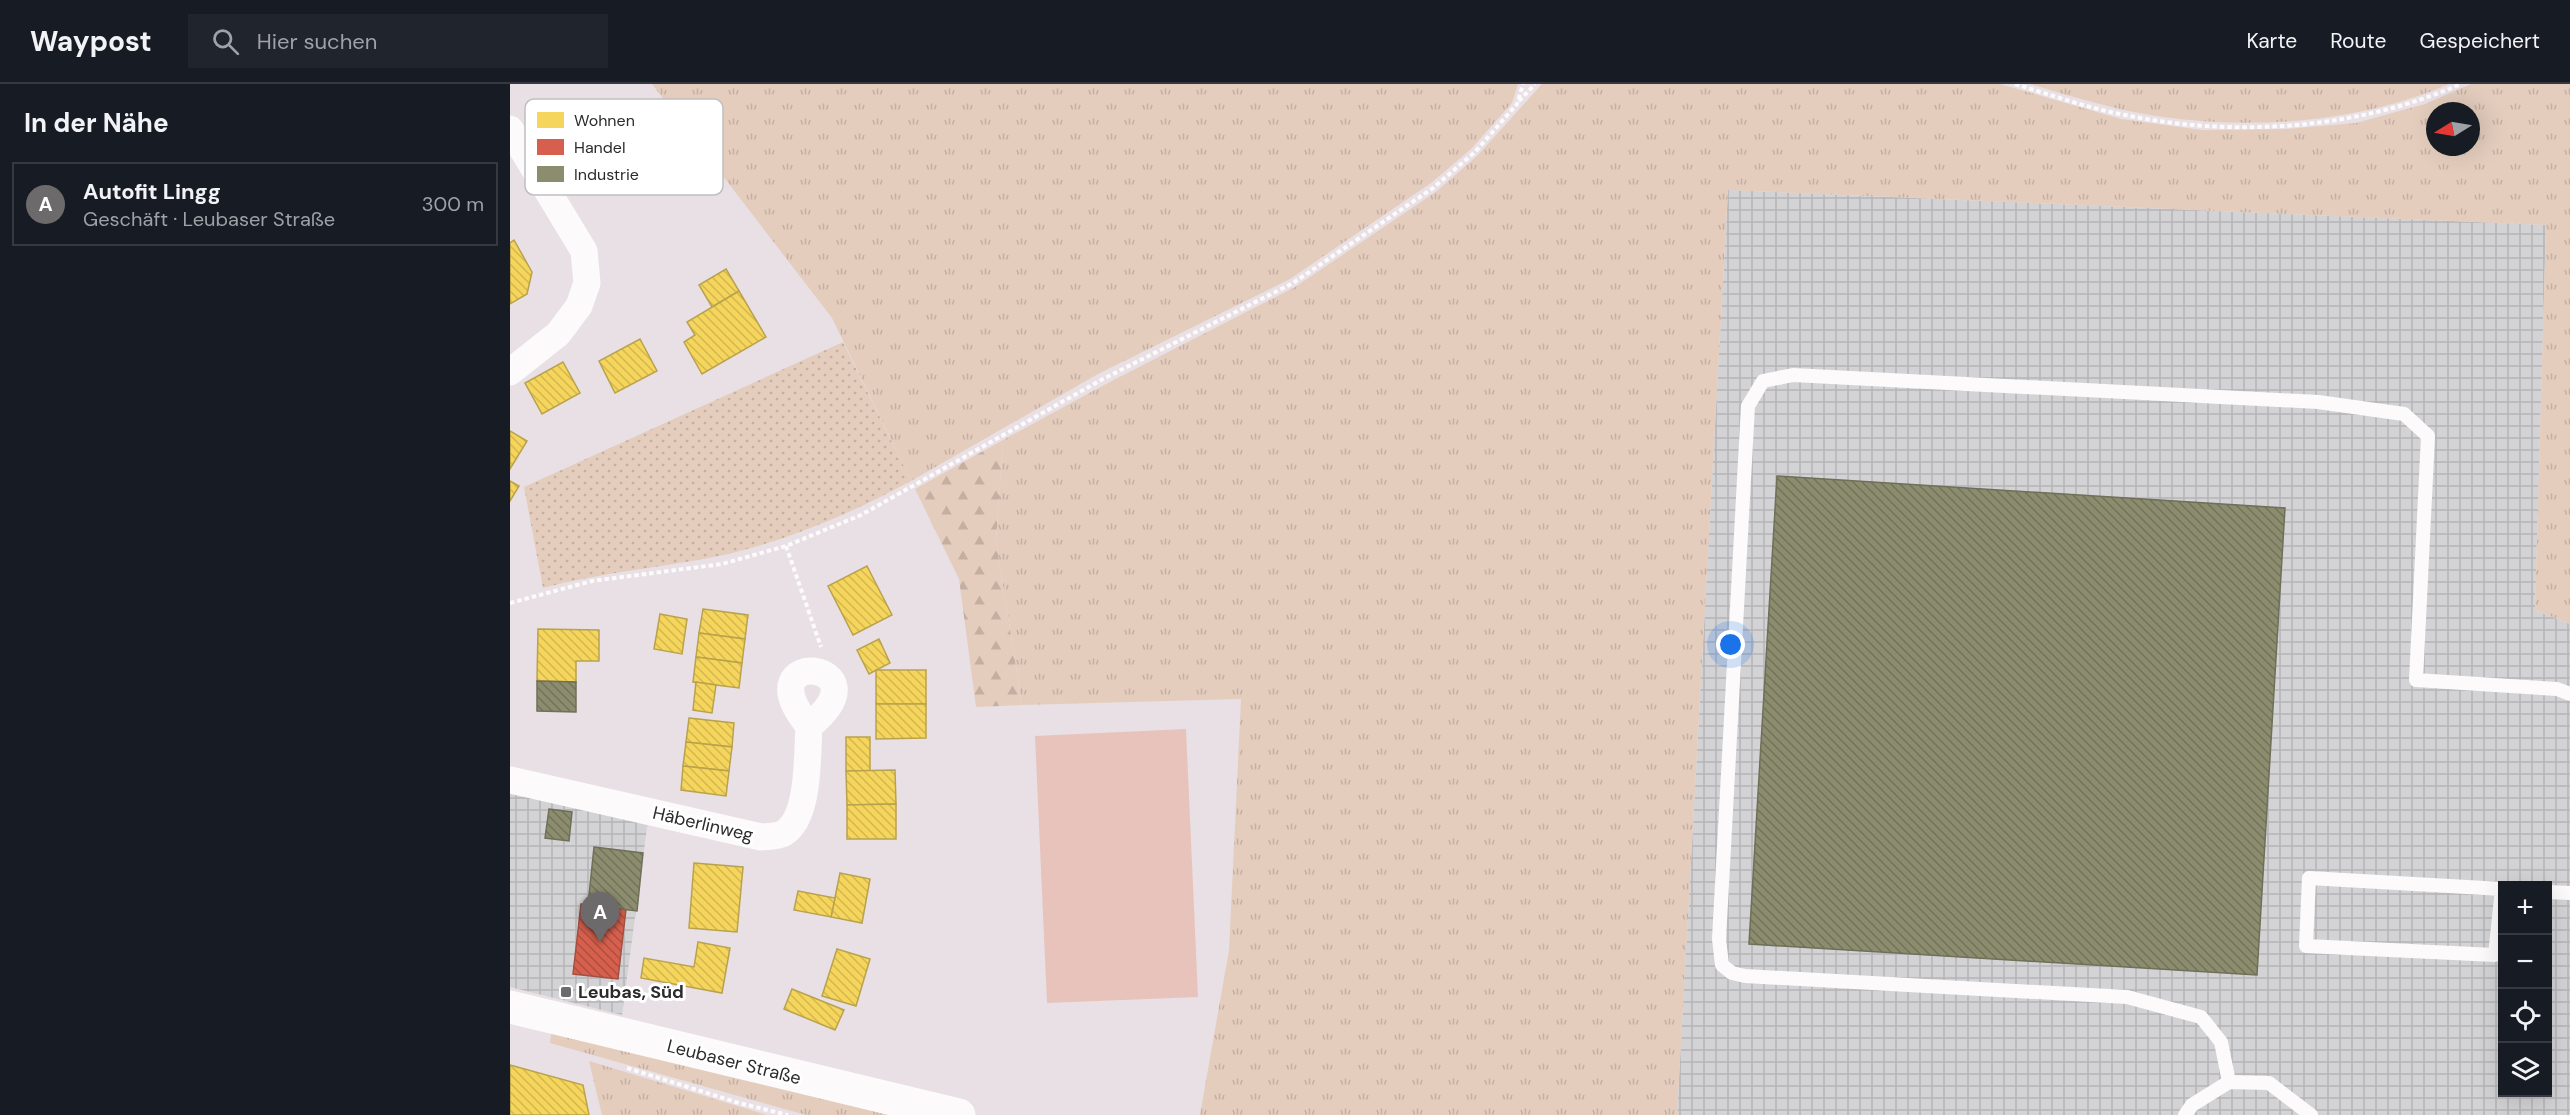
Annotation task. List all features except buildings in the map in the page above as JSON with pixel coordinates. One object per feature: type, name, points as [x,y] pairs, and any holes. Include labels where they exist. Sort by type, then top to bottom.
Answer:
[{"type":"main road","name":"Leubaser Straße","points":[[510,1007],[959,1115]]},
{"type":"street","points":[[510,129],[525,154]]},
{"type":"street","points":[[510,372],[558,334],[579,306],[587,283],[584,251],[550,195]]},
{"type":"street","points":[[814,670],[825,674],[833,682],[834,694],[831,705],[809,726],[792,702],[790,690],[794,679],[802,672],[814,670]]},
{"type":"street","name":"Häberlinweg","points":[[510,780],[761,837],[782,835],[797,822],[803,800],[809,726]]},
{"type":"lane","points":[[2229,1082],[2221,1042],[2201,1017],[2127,997],[1745,976],[1732,973],[1722,965],[1719,939],[1748,406],[1763,381],[1793,375],[2318,402],[2404,414],[2428,436],[2416,680],[2557,689],[2570,694]]},
{"type":"lane","points":[[2309,878],[2502,889],[2495,955],[2307,946],[2309,878]]},
{"type":"lane","points":[[2552,892],[2570,893]]},
{"type":"lane","points":[[2185,1115],[2192,1105],[2229,1082],[2269,1083],[2311,1115]]},
{"type":"path","points":[[1517,104],[1523,84]]},
{"type":"path","points":[[510,603],[592,581],[722,564],[786,546],[861,515],[1101,380],[1293,283],[1433,188],[1475,152],[1535,84]]},
{"type":"path","points":[[2015,84],[2123,115],[2201,126],[2286,126],[2355,119],[2423,101],[2461,84]]},
{"type":"path","points":[[786,546],[826,659],[825,674]]},
{"type":"path","points":[[625,1067],[739,1103],[788,1115]]},
{"type":"shaded area","points":[[1728,190],[2546,225],[2535,610],[2570,624],[2570,1115],[1677,1115]]},
{"type":"shaded area","points":[[1186,729],[1198,997],[1047,1003],[1035,736]]},
{"type":"shaded area","points":[[510,791],[648,820],[622,1015],[510,987]]},
{"type":"green space","points":[[652,84],[1518,84],[1512,103],[1471,149],[1431,183],[1290,279],[1098,374],[911,481],[832,318],[723,176],[723,99],[664,99]]},
{"type":"green space","points":[[1542,84],[2000,84],[2121,119],[2202,130],[2286,129],[2356,123],[2426,104],[2426,156],[2480,156],[2480,102],[2430,102],[2471,84],[2570,84],[2570,624],[2535,610],[2546,225],[1728,190],[1677,1115],[1200,1115],[1229,950],[1241,699],[1022,705],[996,541],[1003,440],[1102,386],[1295,287],[1437,191],[1478,155]]},
{"type":"green space","points":[[2030,84],[2449,84],[2416,97],[2345,115],[2308,120],[2235,123],[2198,121],[2129,111]]},
{"type":"green space","points":[[843,342],[911,481],[865,505],[769,543],[719,556],[587,578],[543,588],[524,487]]},
{"type":"green space","points":[[1003,440],[996,541],[1022,705],[976,707],[959,579],[915,489]]},
{"type":"green space","points":[[552,1027],[894,1115],[806,1115],[550,1043]]},
{"type":"green space","points":[[589,1061],[767,1115],[602,1115]]},
{"type":"place","name":"Autofit Lingg","points":[[600,942]]},
{"type":"place","name":"Leubas, Süd","points":[[566,992]]}]
